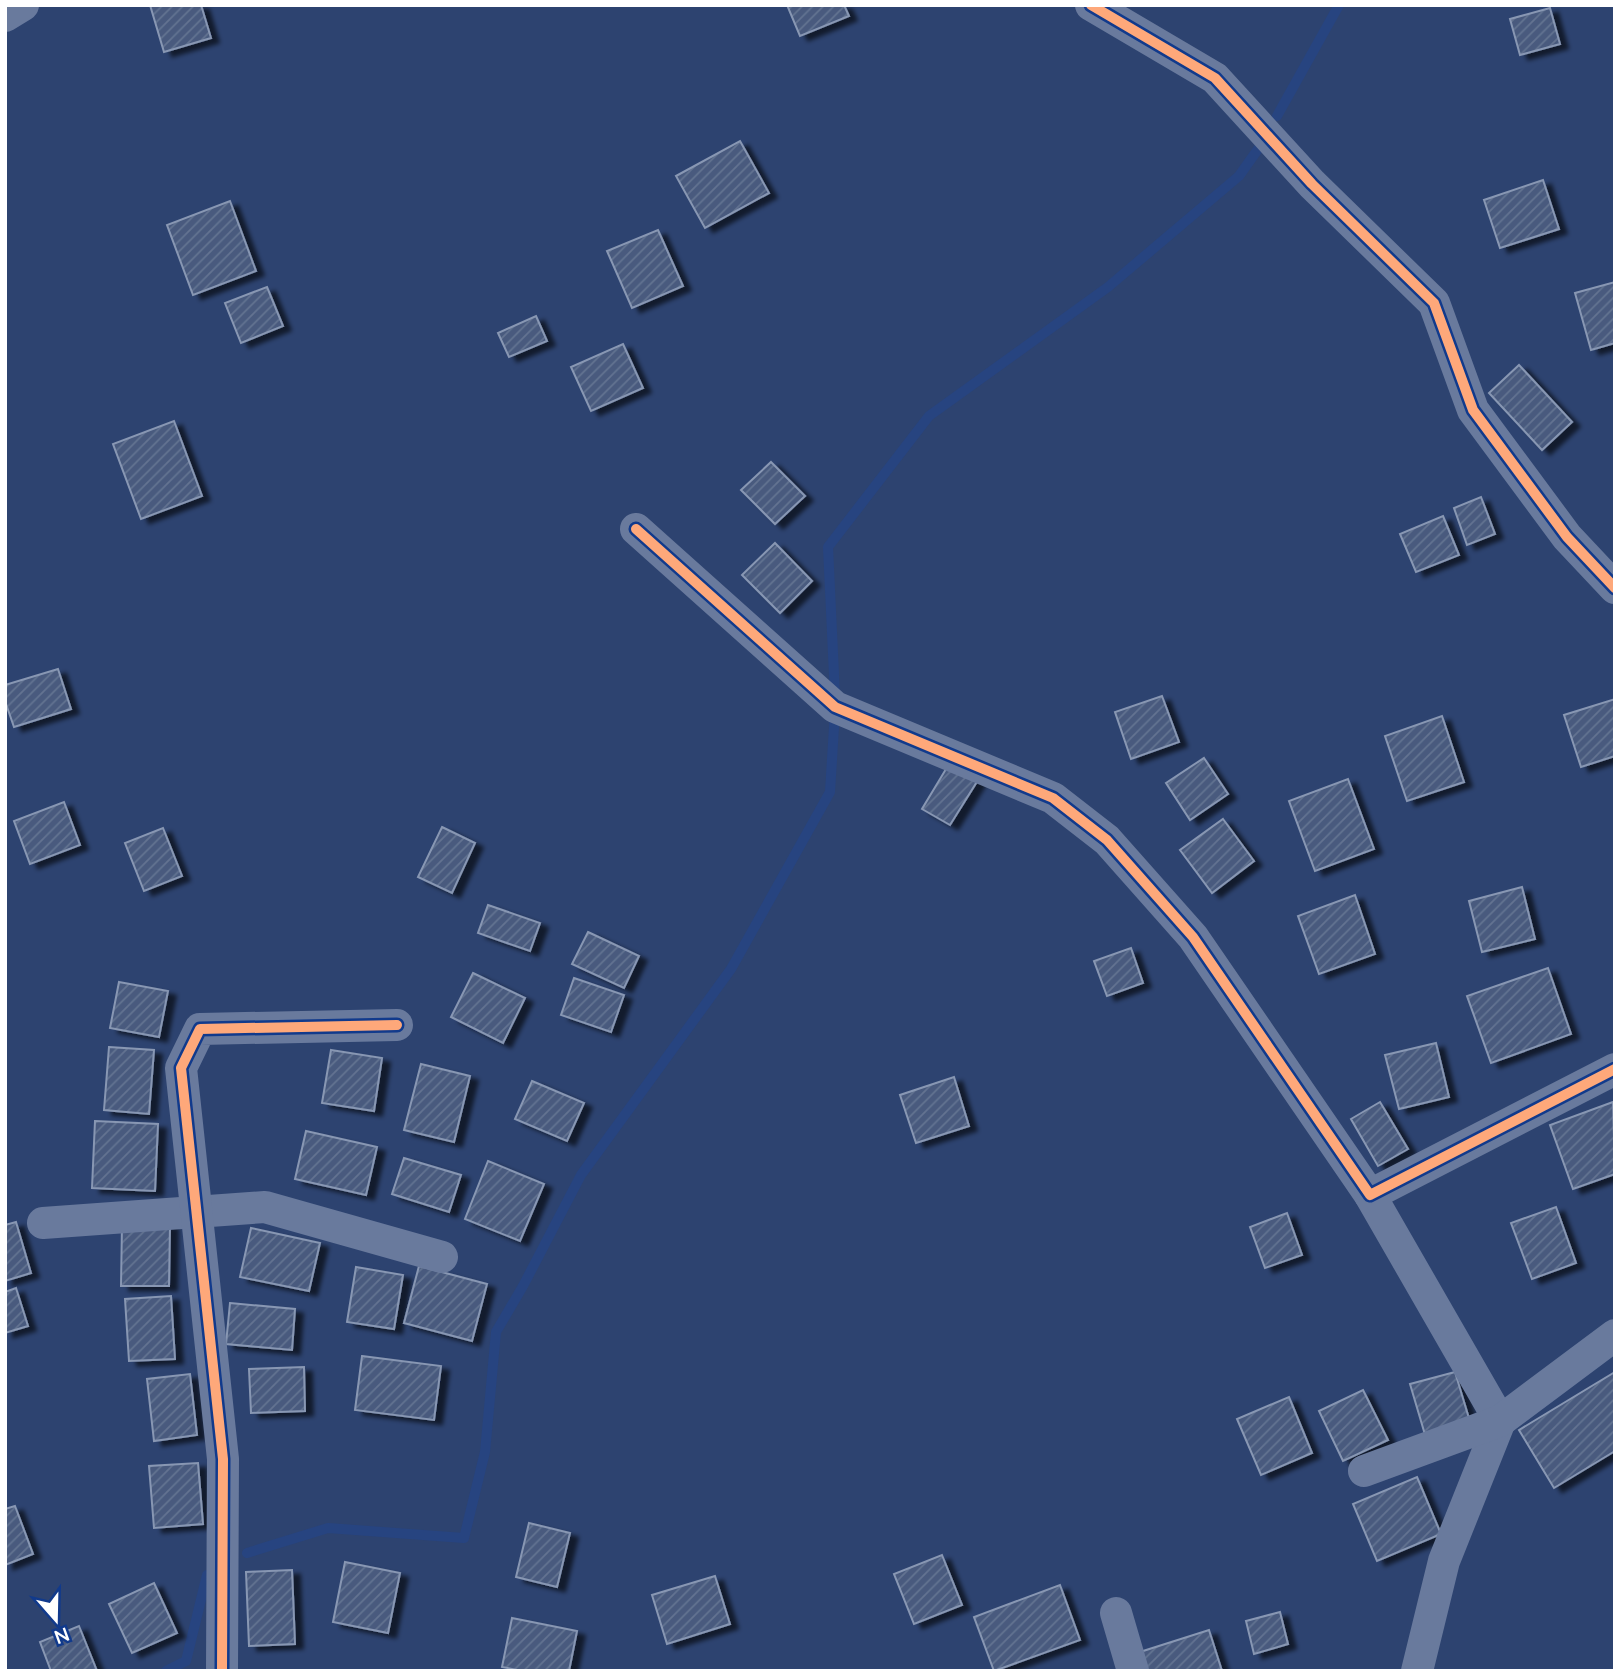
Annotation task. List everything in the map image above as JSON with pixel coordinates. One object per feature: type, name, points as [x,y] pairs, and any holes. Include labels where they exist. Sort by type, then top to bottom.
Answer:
[{"type":"street","points":[[5,16],[23,5]]},
{"type":"street","points":[[1091,5],[1215,78],[1312,184],[1434,303],[1473,410],[1567,537],[1615,588]]},
{"type":"street","points":[[636,529],[835,706],[1053,797],[1107,840],[1193,937],[1370,1195],[1500,1421]]},
{"type":"street","points":[[222,1671],[223,1459],[181,1068],[200,1029],[397,1025]]},
{"type":"street","points":[[1370,1195],[1615,1069]]},
{"type":"street","points":[[43,1223],[264,1207],[442,1257]]},
{"type":"street","points":[[1364,1471],[1500,1421],[1615,1335]]},
{"type":"street","points":[[1417,1671],[1444,1561],[1500,1421]]},
{"type":"street","points":[[1116,1613],[1133,1671]]},
{"type":"building","points":[[150,5],[201,5],[211,38],[164,52]]},
{"type":"building","points":[[787,5],[844,5],[849,16],[800,36]]},
{"type":"building","points":[[1550,8],[1560,44],[1520,55],[1510,19]]},
{"type":"building","points":[[740,141],[769,193],[705,228],[676,176]]},
{"type":"building","points":[[1543,180],[1559,229],[1500,248],[1484,200]]},
{"type":"building","points":[[230,201],[256,271],[193,295],[167,225]]},
{"type":"building","points":[[658,230],[683,286],[632,308],[607,251]]},
{"type":"building","points":[[1615,282],[1615,343],[1591,350],[1575,293]]},
{"type":"building","points":[[267,287],[283,326],[241,343],[225,303]]},
{"type":"building","points":[[536,316],[547,341],[509,357],[498,333]]},
{"type":"building","points":[[623,344],[643,388],[591,411],[571,367]]},
{"type":"building","points":[[1519,365],[1572,422],[1542,450],[1489,393]]},
{"type":"building","points":[[174,421],[202,496],[141,519],[113,444]]},
{"type":"building","points":[[771,462],[805,496],[775,524],[741,490]]},
{"type":"building","points":[[1481,497],[1495,534],[1467,545],[1454,508]]},
{"type":"building","points":[[1443,516],[1459,555],[1416,572],[1400,534]]},
{"type":"building","points":[[775,543],[812,581],[780,613],[742,575]]},
{"type":"building","points":[[58,669],[71,709],[14,727],[5,701],[5,685]]},
{"type":"building","points":[[1162,696],[1179,742],[1131,759],[1115,712]]},
{"type":"building","points":[[1615,699],[1615,756],[1581,767],[1564,715]]},
{"type":"building","points":[[1442,716],[1464,782],[1407,801],[1385,736]]},
{"type":"building","points":[[1204,758],[1228,794],[1190,820],[1166,783]]},
{"type":"building","points":[[949,764],[978,780],[950,825],[922,809]]},
{"type":"building","points":[[1348,779],[1374,849],[1315,871],[1289,801]]},
{"type":"building","points":[[64,802],[80,845],[30,864],[14,821]]},
{"type":"building","points":[[1223,819],[1254,861],[1212,893],[1180,850]]},
{"type":"building","points":[[442,827],[475,843],[452,893],[418,877]]},
{"type":"building","points":[[163,828],[182,876],[144,891],[125,843]]},
{"type":"building","points":[[1522,887],[1535,939],[1482,952],[1469,901]]},
{"type":"building","points":[[1355,895],[1375,954],[1319,974],[1298,916]]},
{"type":"building","points":[[488,905],[540,923],[530,951],[478,933]]},
{"type":"building","points":[[588,932],[639,956],[624,988],[572,964]]},
{"type":"building","points":[[1131,948],[1143,983],[1107,996],[1094,961]]},
{"type":"building","points":[[1548,968],[1571,1034],[1491,1063],[1467,996]]},
{"type":"building","points":[[473,973],[525,998],[503,1043],[451,1017]]},
{"type":"building","points":[[574,978],[624,995],[611,1032],[561,1015]]},
{"type":"building","points":[[119,982],[168,991],[159,1037],[110,1028]]},
{"type":"building","points":[[1436,1043],[1449,1097],[1399,1109],[1385,1055]]},
{"type":"building","points":[[109,1047],[154,1050],[149,1114],[104,1110]]},
{"type":"building","points":[[331,1050],[382,1058],[374,1111],[322,1103]]},
{"type":"building","points":[[421,1064],[470,1076],[454,1142],[404,1130]]},
{"type":"building","points":[[954,1077],[969,1126],[916,1143],[900,1095]]},
{"type":"building","points":[[532,1081],[584,1103],[567,1141],[515,1119]]},
{"type":"building","points":[[1380,1102],[1408,1149],[1378,1166],[1351,1119]]},
{"type":"building","points":[[1613,1102],[1615,1174],[1573,1189],[1550,1125]]},
{"type":"building","points":[[95,1121],[158,1124],[155,1191],[92,1188]]},
{"type":"building","points":[[306,1131],[377,1147],[366,1195],[295,1179]]},
{"type":"building","points":[[404,1158],[461,1175],[449,1212],[392,1194]]},
{"type":"building","points":[[488,1161],[544,1184],[520,1241],[465,1219]]},
{"type":"building","points":[[1556,1207],[1576,1263],[1532,1279],[1511,1223]]},
{"type":"building","points":[[1287,1213],[1302,1255],[1265,1268],[1250,1227]]},
{"type":"building","points":[[16,1222],[31,1273],[5,1281],[5,1225]]},
{"type":"building","points":[[122,1224],[170,1224],[169,1286],[121,1286]]},
{"type":"building","points":[[251,1228],[320,1243],[309,1291],[240,1277]]},
{"type":"building","points":[[419,1266],[487,1284],[472,1341],[404,1323]]},
{"type":"building","points":[[356,1267],[403,1275],[394,1329],[347,1322]]},
{"type":"building","points":[[16,1288],[28,1326],[5,1333],[5,1292]]},
{"type":"building","points":[[171,1296],[175,1359],[129,1361],[125,1299]]},
{"type":"building","points":[[230,1303],[295,1309],[292,1350],[226,1344]]},
{"type":"building","points":[[362,1356],[441,1366],[434,1420],[355,1410]]},
{"type":"building","points":[[304,1367],[305,1411],[251,1413],[249,1369]]},
{"type":"building","points":[[1455,1372],[1471,1425],[1426,1438],[1410,1384]]},
{"type":"building","points":[[1615,1372],[1615,1451],[1554,1488],[1519,1430]]},
{"type":"building","points":[[190,1374],[197,1435],[154,1441],[147,1379]]},
{"type":"building","points":[[1363,1390],[1388,1440],[1343,1461],[1319,1411]]},
{"type":"building","points":[[1289,1397],[1312,1453],[1261,1475],[1237,1419]]},
{"type":"building","points":[[198,1463],[203,1524],[154,1528],[149,1466]]},
{"type":"building","points":[[1417,1477],[1441,1534],[1377,1561],[1353,1504]]},
{"type":"building","points":[[15,1506],[33,1554],[5,1565],[5,1509]]},
{"type":"building","points":[[529,1523],[570,1533],[557,1587],[516,1577]]},
{"type":"building","points":[[942,1555],[962,1605],[914,1624],[894,1574]]},
{"type":"building","points":[[345,1562],[400,1573],[388,1633],[333,1622]]},
{"type":"building","points":[[292,1570],[295,1644],[249,1646],[246,1572]]},
{"type":"building","points":[[715,1576],[730,1624],[667,1644],[652,1595]]},
{"type":"building","points":[[154,1583],[177,1633],[132,1653],[109,1604]]},
{"type":"building","points":[[1060,1585],[1080,1640],[994,1671],[974,1617]]},
{"type":"building","points":[[1280,1612],[1288,1644],[1254,1654],[1246,1621]]},
{"type":"building","points":[[512,1618],[577,1631],[569,1671],[522,1671],[502,1667]]},
{"type":"building","points":[[79,1626],[97,1671],[51,1671],[40,1642]]},
{"type":"building","points":[[1209,1630],[1222,1671],[1146,1671],[1140,1652]]},
{"type":"waterway","points":[[1277,116],[1339,5]]},
{"type":"waterway","points":[[835,696],[828,547],[929,416],[1108,287],[1239,176],[1261,145]]},
{"type":"waterway","points":[[247,1553],[328,1528],[464,1538],[485,1452],[496,1332],[581,1175],[731,969],[830,792],[835,711]]},
{"type":"waterway","points":[[166,1671],[186,1661],[207,1575]]},
{"type":"cycle path","points":[[1091,5],[1215,78],[1312,184],[1434,303],[1473,410],[1567,537],[1615,588]]},
{"type":"cycle path","points":[[636,529],[835,707],[1053,798],[1107,840],[1193,937],[1370,1195],[1615,1069]]},
{"type":"cycle path","points":[[222,1671],[223,1459],[181,1068],[200,1029],[397,1025]]}]
